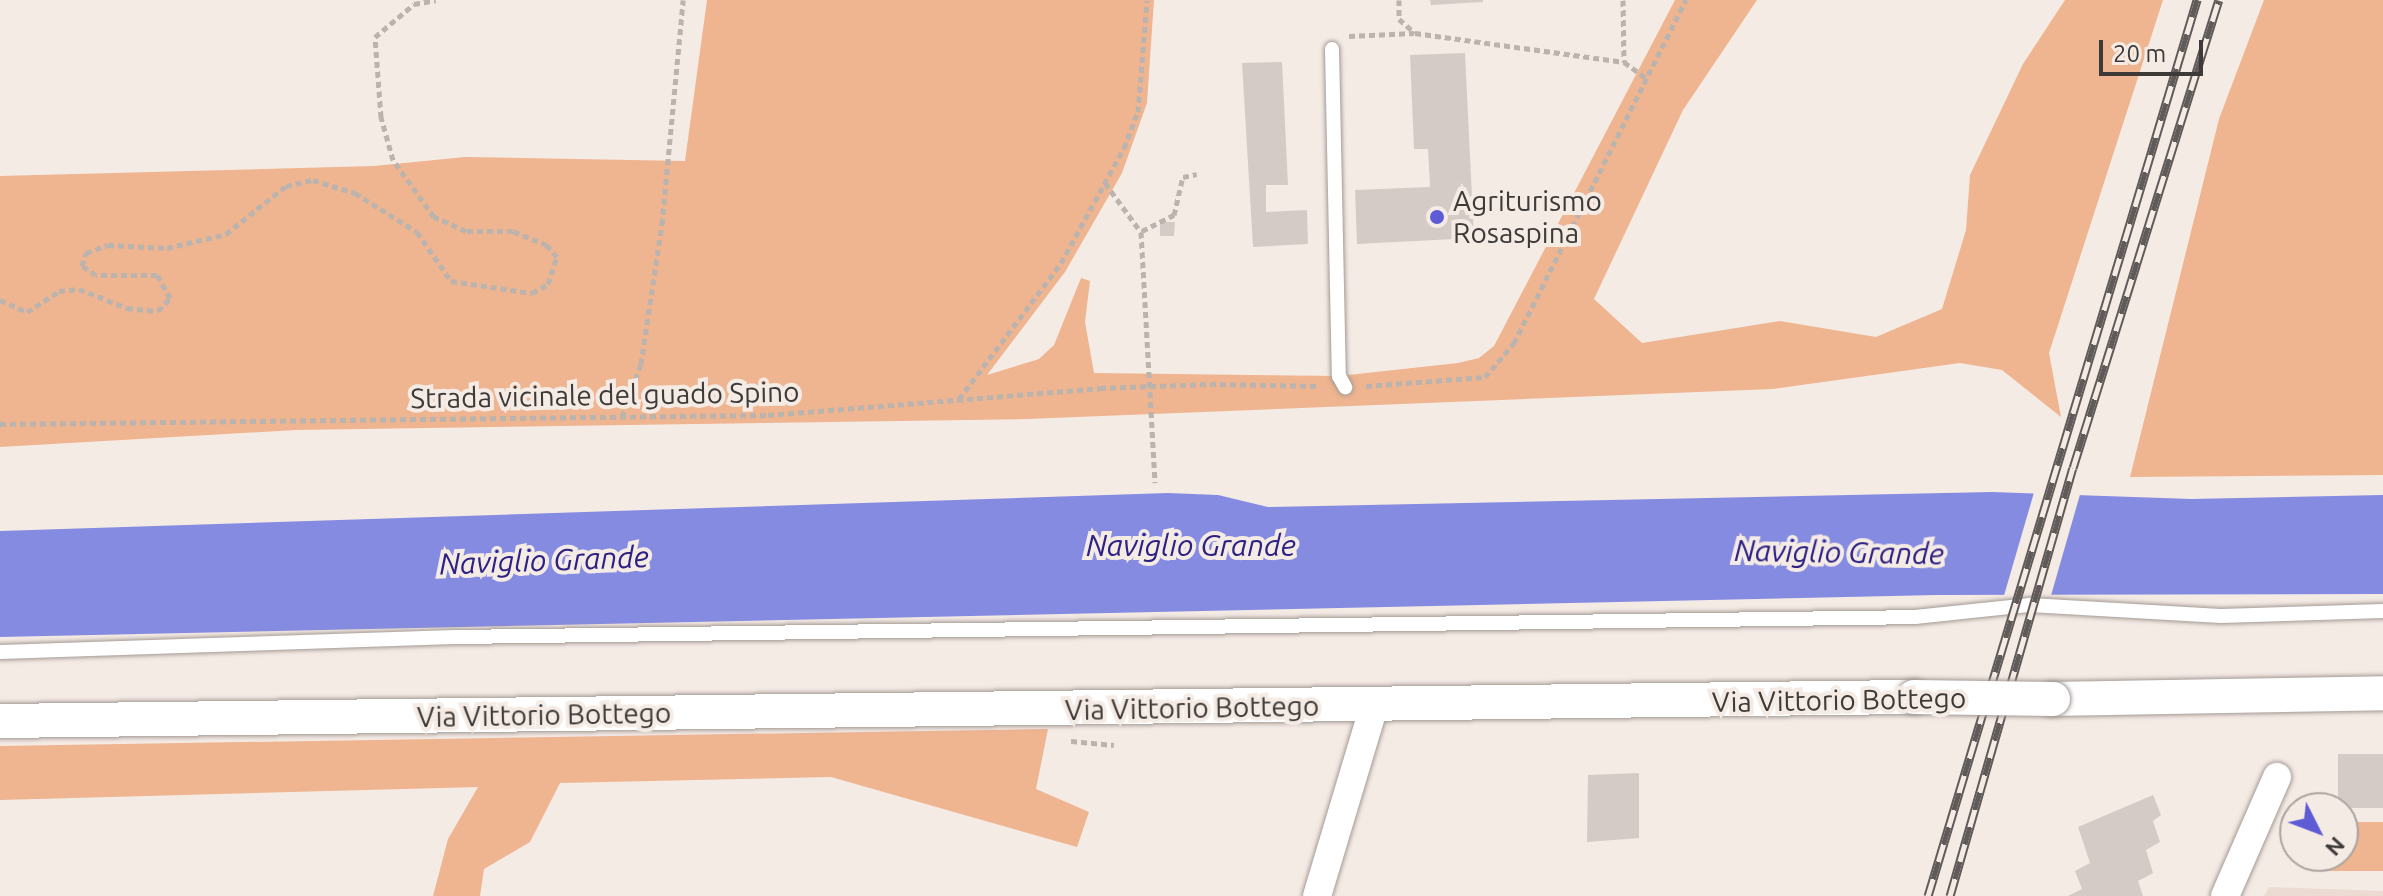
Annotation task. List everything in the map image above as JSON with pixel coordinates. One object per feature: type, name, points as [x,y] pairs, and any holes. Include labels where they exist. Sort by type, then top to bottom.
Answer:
[{"type":"street","name":"Via Vittorio Bottego","points":[[0,721],[2383,693]]},
{"type":"street","points":[[1317,896],[1374,706]]},
{"type":"street","points":[[2225,896],[2277,777]]},
{"type":"lane","points":[[1332,49],[1339,376],[1345,387]]},
{"type":"lane","points":[[0,652],[455,637],[1885,618],[2030,605],[2221,616],[2383,611]]},
{"type":"path","points":[[0,300],[27,312],[59,291],[79,289],[127,308],[158,311],[170,298],[157,275],[96,275],[82,266],[86,253],[108,245],[167,248],[226,234],[286,186],[313,180],[355,193],[417,232],[451,281],[532,293],[548,284],[557,257],[547,245],[513,231],[466,231],[442,221],[421,206],[393,160],[381,117],[375,37],[414,4],[436,0]]},
{"type":"path","points":[[622,417],[641,364],[662,224],[683,0]]},
{"type":"path","points":[[958,400],[1061,263],[1105,183],[1138,112],[1147,0]]},
{"type":"path","points":[[1399,0],[1399,19],[1415,33]]},
{"type":"path","points":[[1623,0],[1624,62]]},
{"type":"path","points":[[1485,377],[1514,343],[1686,0]]},
{"type":"path","points":[[1332,49],[1355,33],[1415,33],[1624,62],[1645,77]]},
{"type":"path","points":[[1141,232],[1174,215],[1183,177],[1197,174]]},
{"type":"path","points":[[1105,183],[1141,232],[1155,483]]},
{"type":"path","name":"Strada vicinale del guado Spino","points":[[0,424],[768,415],[1100,388],[1210,384]]},
{"type":"shaded area","points":[[707,0],[1154,0],[1147,103],[1122,173],[1065,272],[987,375],[1039,359],[1054,345],[1081,278],[1090,281],[1085,322],[1094,373],[1339,376],[1458,363],[1479,358],[1494,346],[1675,0],[1757,0],[1683,110],[1594,299],[1642,343],[1780,321],[1876,337],[1942,309],[1966,230],[1970,175],[2023,64],[2065,0],[2163,0],[2049,353],[2061,417],[2002,370],[1960,363],[1772,389],[1027,419],[296,430],[0,447],[0,176],[374,166],[465,157],[685,161]]},
{"type":"shaded area","points":[[2264,0],[2383,0],[2383,475],[2130,477],[2219,119]]},
{"type":"shaded area","points":[[1048,729],[1036,789],[1089,812],[1077,847],[831,777],[560,783],[530,842],[484,869],[480,896],[433,896],[448,839],[478,787],[0,800],[0,746]]},
{"type":"shaded area","points":[[2359,822],[2383,822],[2383,871],[2359,871]]},
{"type":"shaded area","points":[[2269,887],[2383,891],[2383,896],[2264,896]]},
{"type":"water","name":"Naviglio Grande","points":[[1992,492],[2191,499],[2383,495],[2383,594],[1936,595],[0,637],[0,531],[1168,493],[1218,495],[1268,507]]},
{"type":"pier","points":[[2035,489],[2081,491],[2050,599],[2003,599]]},
{"type":"building","points":[[1430,0],[1483,0],[1483,2],[1431,5]]},
{"type":"building","points":[[1465,53],[1474,238],[1357,244],[1355,190],[1430,187],[1428,149],[1414,149],[1410,55]]},
{"type":"building","points":[[1282,62],[1288,185],[1266,185],[1266,212],[1307,210],[1308,244],[1253,247],[1242,63]]},
{"type":"building","points":[[1160,222],[1175,222],[1174,236],[1160,236]]},
{"type":"building","points":[[2338,754],[2383,754],[2383,808],[2359,808],[2359,792],[2338,792]]},
{"type":"building","points":[[1639,773],[1639,838],[1587,842],[1588,775]]},
{"type":"building","points":[[2153,795],[2161,815],[2153,821],[2160,842],[2146,850],[2153,873],[2138,881],[2143,896],[2068,896],[2082,889],[2075,871],[2090,863],[2078,827]]},
{"type":"railway","points":[[1928,896],[2197,0]]},
{"type":"railway","points":[[1950,896],[2073,468],[2219,0]]},
{"type":"place","name":"Agriturismo Rosaspina","points":[[1437,217]]}]
